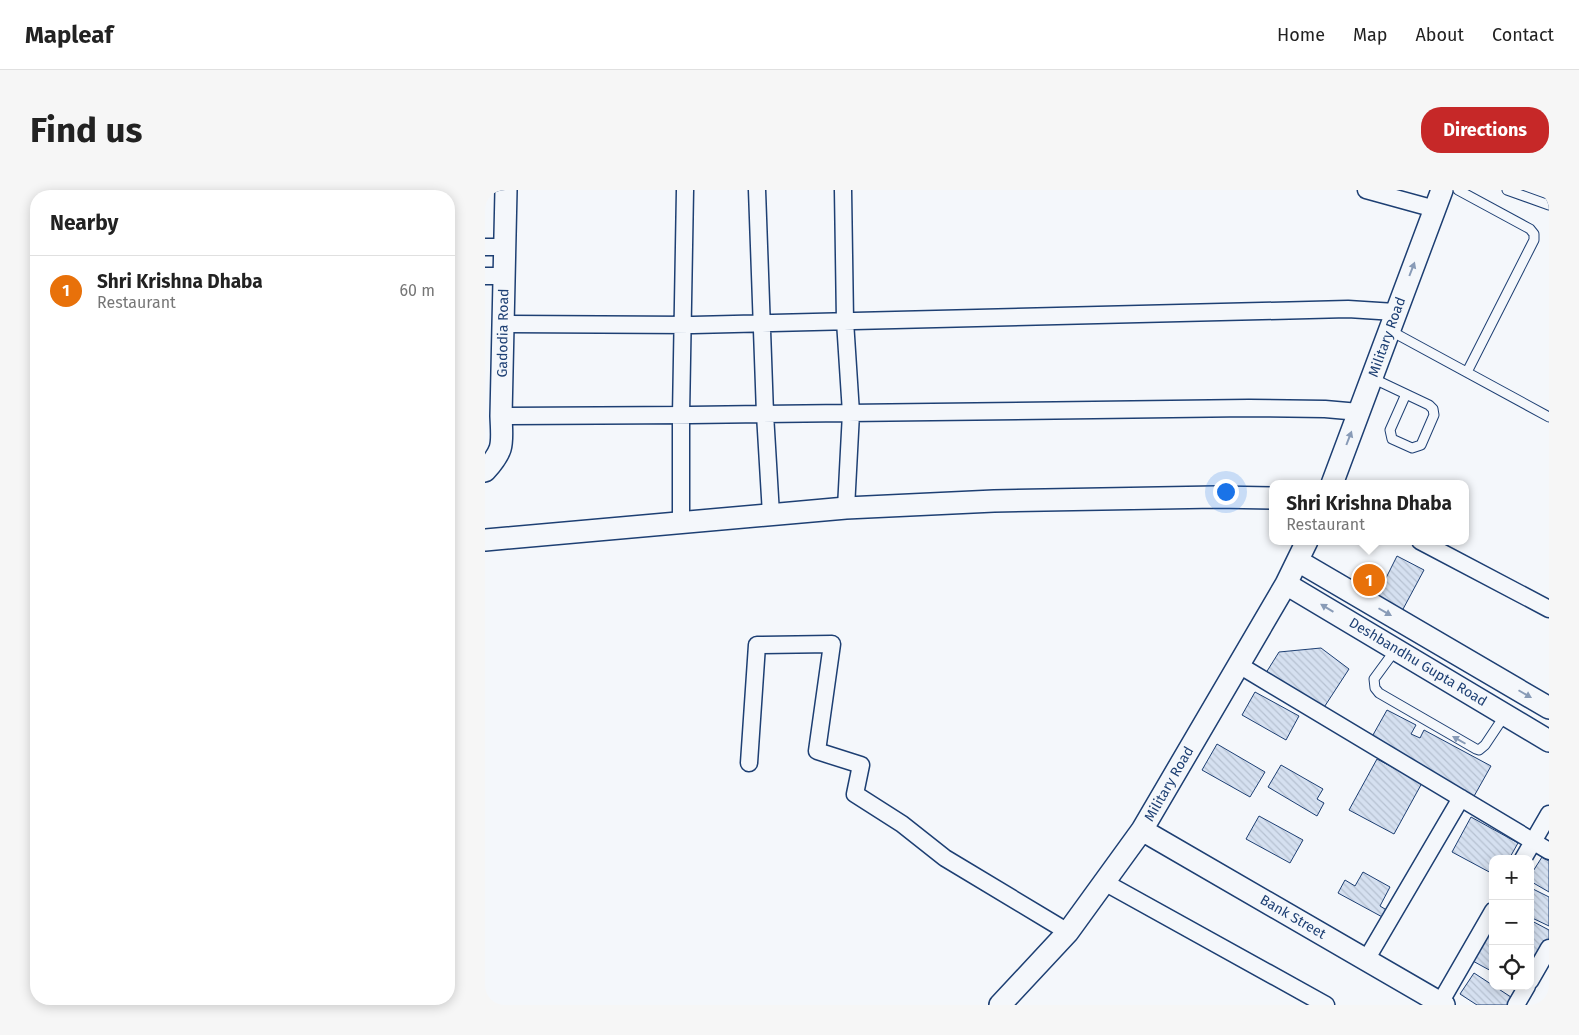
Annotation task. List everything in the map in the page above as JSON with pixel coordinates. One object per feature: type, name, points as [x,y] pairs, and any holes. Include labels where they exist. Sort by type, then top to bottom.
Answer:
[{"type":"street","name":"Gadodia Road","points":[[485,471],[498,456],[502,441],[503,324],[494,276],[494,247],[506,190]]},
{"type":"street","points":[[681,522],[685,190]]},
{"type":"street","points":[[757,190],[765,414],[771,514]]},
{"type":"street","points":[[843,190],[845,321],[851,413],[846,508]]},
{"type":"street","points":[[1366,190],[1439,199]]},
{"type":"street","name":"Military Road","points":[[1334,480],[1439,199]]},
{"type":"street","points":[[503,324],[682,325],[1347,309],[1392,321]]},
{"type":"street","points":[[501,416],[681,416],[1249,408],[1325,409],[1359,412]]},
{"type":"street","points":[[485,540],[846,508],[994,501],[1216,497],[1269,498]]},
{"type":"street","name":"Military Road","points":[[1007,1003],[1067,932],[1142,830],[1287,584],[1305,545]]},
{"type":"street","points":[[1428,545],[1549,609]]},
{"type":"street","name":"Deshbandhu Gupta Road","points":[[1297,561],[1549,708]]},
{"type":"street","name":"Deshbandhu Gupta Road","points":[[1287,584],[1549,741]]},
{"type":"street","points":[[749,763],[757,646],[832,644],[817,751],[861,765],[855,794],[902,824],[945,858],[1067,932]]},
{"type":"street","points":[[1239,664],[1549,851]]},
{"type":"street","points":[[1366,960],[1461,798]]},
{"type":"street","points":[[1525,855],[1549,814]]},
{"type":"street","name":"Bank Street","points":[[1142,830],[1442,1004]]},
{"type":"street","points":[[1104,882],[1326,1005]]},
{"type":"street","points":[[1442,1004],[1489,919]]},
{"type":"street","points":[[1534,974],[1549,948]]},
{"type":"street","points":[[1516,1005],[1525,990]]},
{"type":"lane","points":[[1459,190],[1530,229],[1534,234],[1534,240],[1467,372]]},
{"type":"lane","points":[[1507,190],[1549,205]]},
{"type":"lane","points":[[1392,321],[1467,372],[1549,418]]},
{"type":"lane","points":[[1371,378],[1406,394],[1429,405],[1433,409],[1434,415],[1421,444],[1412,448],[1392,439],[1390,435],[1390,430],[1406,394]]},
{"type":"lane","points":[[1396,649],[1374,679],[1375,688],[1379,693],[1476,750],[1485,745],[1505,714]]},
{"type":"building","points":[[1397,556],[1424,570],[1402,611],[1376,598]]},
{"type":"building","points":[[1367,564],[1385,574],[1372,596],[1354,586]]},
{"type":"building","points":[[1321,648],[1349,669],[1321,712],[1264,676],[1279,652]]},
{"type":"building","points":[[1255,692],[1299,716],[1286,740],[1242,715]]},
{"type":"building","points":[[1387,710],[1416,725],[1411,734],[1420,738],[1424,730],[1491,766],[1473,798],[1369,742]]},
{"type":"building","points":[[1217,744],[1265,772],[1250,797],[1202,770]]},
{"type":"building","points":[[1377,759],[1422,783],[1394,834],[1349,810]]},
{"type":"building","points":[[1281,765],[1323,789],[1317,799],[1324,803],[1317,816],[1268,787]]},
{"type":"building","points":[[1259,816],[1303,840],[1290,863],[1246,839]]},
{"type":"building","points":[[1471,817],[1518,843],[1511,855],[1489,855],[1489,872],[1452,852]]},
{"type":"building","points":[[1542,857],[1549,861],[1549,892],[1534,883],[1534,870]]},
{"type":"building","points":[[1363,872],[1390,887],[1380,906],[1390,912],[1386,919],[1338,893],[1345,880],[1355,886]]},
{"type":"building","points":[[1534,890],[1549,897],[1549,926],[1534,919]]},
{"type":"building","points":[[1534,922],[1549,930],[1549,941],[1534,969]]},
{"type":"building","points":[[1489,926],[1489,970],[1471,960]]},
{"type":"building","points":[[1474,973],[1489,983],[1489,990],[1500,990],[1514,999],[1510,1005],[1477,1005],[1460,994]]},
{"type":"place","name":"Shri Krishna Dhaba","points":[[1369,580]]}]
